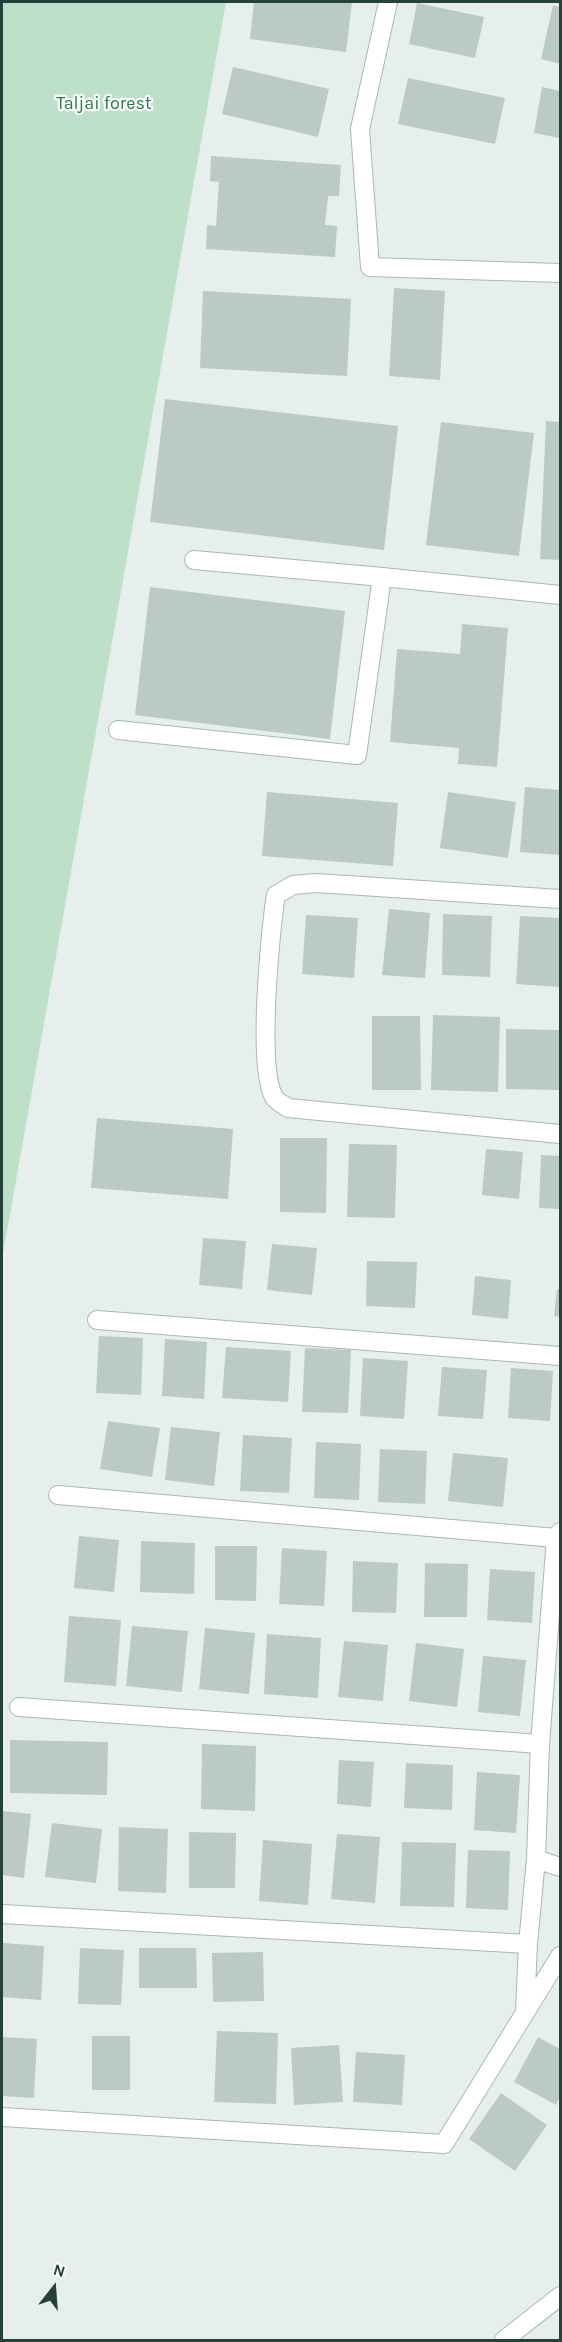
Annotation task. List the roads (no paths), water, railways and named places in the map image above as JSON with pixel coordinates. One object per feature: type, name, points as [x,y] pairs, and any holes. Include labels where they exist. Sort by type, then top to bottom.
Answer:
[{"type":"street","points":[[388,2],[360,129],[370,267],[561,273]]},
{"type":"street","points":[[194,560],[561,595]]},
{"type":"street","points":[[118,730],[357,755],[382,577]]},
{"type":"street","points":[[561,899],[316,884],[293,885],[276,895],[271,925],[266,1064],[274,1097],[288,1108],[561,1134]]},
{"type":"street","points":[[97,1320],[561,1356]]},
{"type":"street","points":[[58,1495],[558,1535],[540,1744],[536,1859],[528,1944],[525,2014]]},
{"type":"street","points":[[19,1707],[540,1744]]},
{"type":"street","points":[[536,1859],[561,1868]]},
{"type":"street","points":[[2,1914],[528,1944]]},
{"type":"street","points":[[2,2117],[444,2144],[561,1956]]},
{"type":"street","points":[[504,2340],[561,2296]]},
{"type":"park label","name":"Taljai forest","points":[[104,104]]}]
